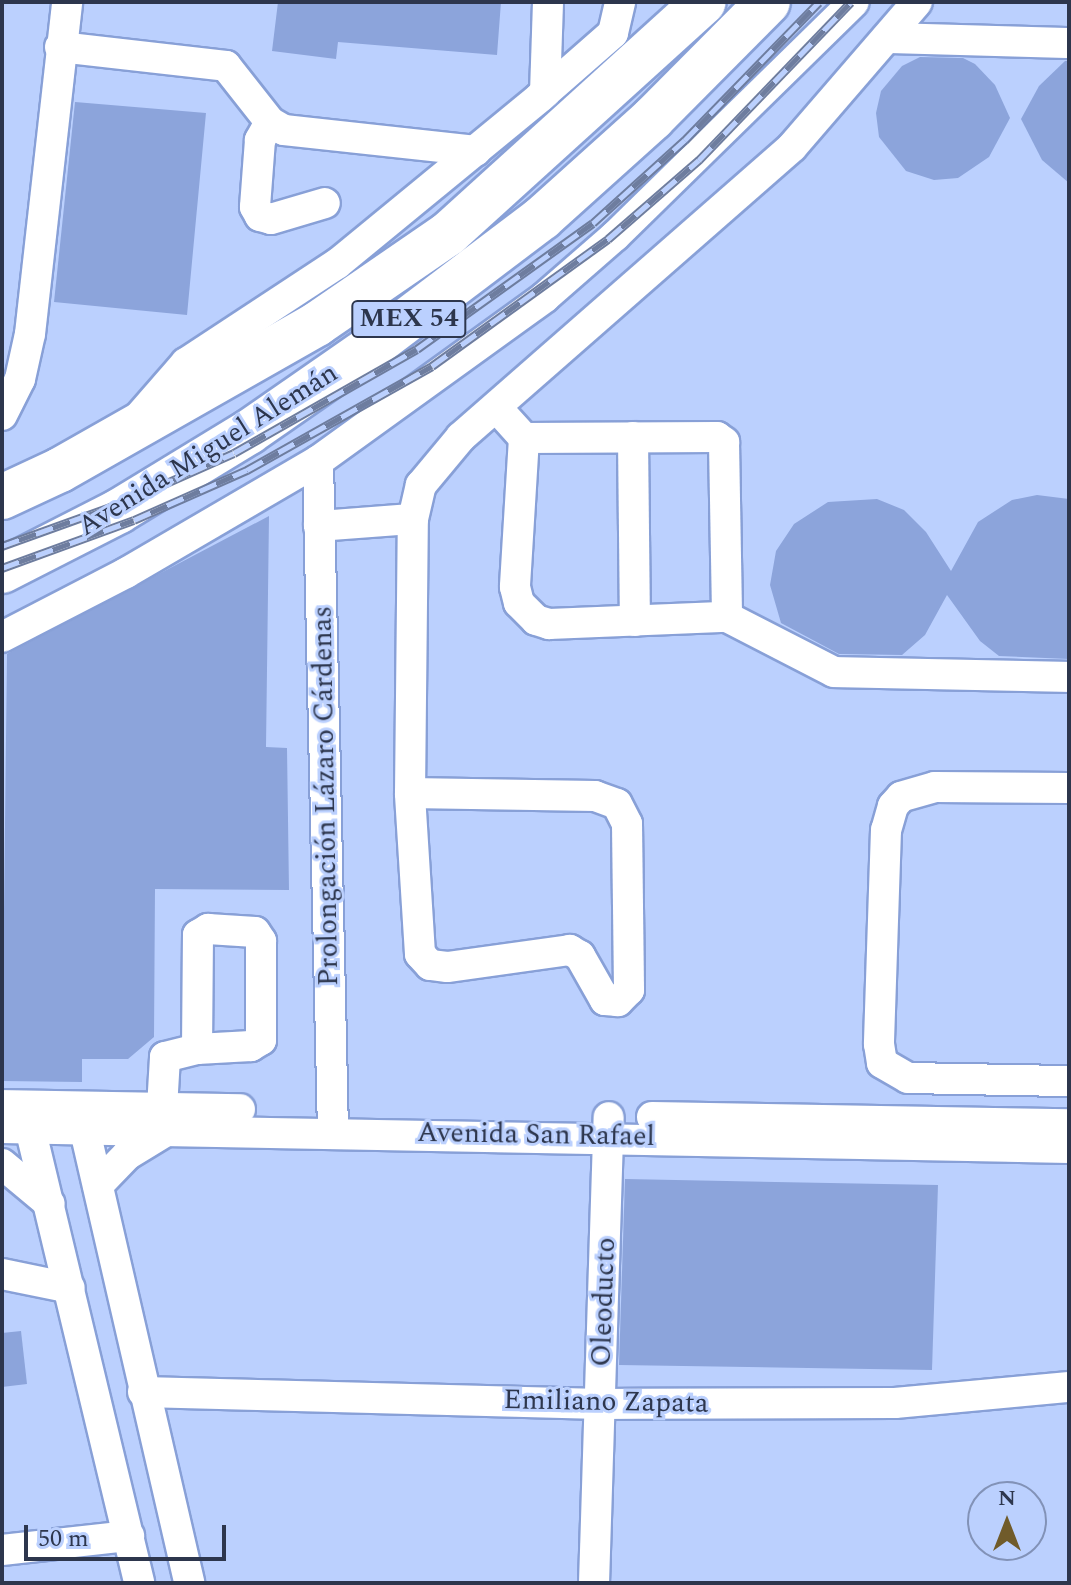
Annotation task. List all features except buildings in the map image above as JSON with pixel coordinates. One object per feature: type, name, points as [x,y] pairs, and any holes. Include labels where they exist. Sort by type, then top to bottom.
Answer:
[{"type":"highway","name":"Avenida Miguel Alemán","points":[[2,497],[128,432],[317,324],[448,234],[704,2]]},
{"type":"highway","name":"Avenida Miguel Alemán","points":[[2,571],[119,511],[249,432],[374,345],[542,218],[653,118],[768,2]]},
{"type":"street","points":[[2,415],[20,379],[30,334],[67,2]]},
{"type":"street","points":[[545,93],[548,2]]},
{"type":"street","points":[[128,432],[186,363],[337,264],[545,93],[613,33],[620,2]]},
{"type":"street","points":[[2,637],[126,573],[318,461],[581,268],[854,2]]},
{"type":"street","points":[[410,793],[595,796],[617,804],[627,824],[629,990],[618,1001],[605,1000],[580,956],[570,950],[447,967],[430,965],[420,954],[410,793],[413,519],[421,485],[438,459],[751,186],[823,115],[917,2]]},
{"type":"street","points":[[887,38],[1069,43]]},
{"type":"street","points":[[60,47],[226,66],[270,122],[291,131],[476,151]]},
{"type":"street","points":[[270,122],[260,140],[255,207],[260,216],[271,219],[325,203]]},
{"type":"street","points":[[496,407],[524,438],[515,587],[519,603],[536,620],[549,624],[727,617],[834,672],[1069,677]]},
{"type":"street","points":[[633,437],[635,621]]},
{"type":"street","points":[[524,438],[717,437],[728,449],[727,617]]},
{"type":"street","name":"Prolongación Lázaro Cárdenas","points":[[318,461],[333,1121]]},
{"type":"street","points":[[319,526],[413,519]]},
{"type":"street","points":[[1069,788],[935,787],[901,797],[893,806],[886,830],[879,1044],[882,1063],[908,1078],[1069,1081]]},
{"type":"street","points":[[98,1185],[166,1119],[165,1057],[197,1049]]},
{"type":"street","points":[[15,1116],[50,1204],[139,1583]]},
{"type":"street","name":"Avenida San Rafael","points":[[15,1116],[609,1126],[1069,1124]]},
{"type":"street","points":[[82,1117],[189,1583]]},
{"type":"street","name":"Avenida San Rafael","points":[[609,1126],[1069,1148]]},
{"type":"street","name":"Oleoducto","points":[[594,1583],[609,1126]]},
{"type":"street","points":[[2,1164],[50,1204]]},
{"type":"street","points":[[2,1274],[70,1288]]},
{"type":"street","name":"Emiliano Zapata","points":[[143,1392],[601,1404],[895,1403],[1069,1387]]},
{"type":"street","points":[[2,1550],[129,1536]]},
{"type":"railway","points":[[2,546],[124,502],[234,453],[417,349],[593,223],[685,140],[819,2]]},
{"type":"railway","points":[[2,568],[134,520],[247,470],[432,366],[608,239],[699,160],[851,2]]}]
